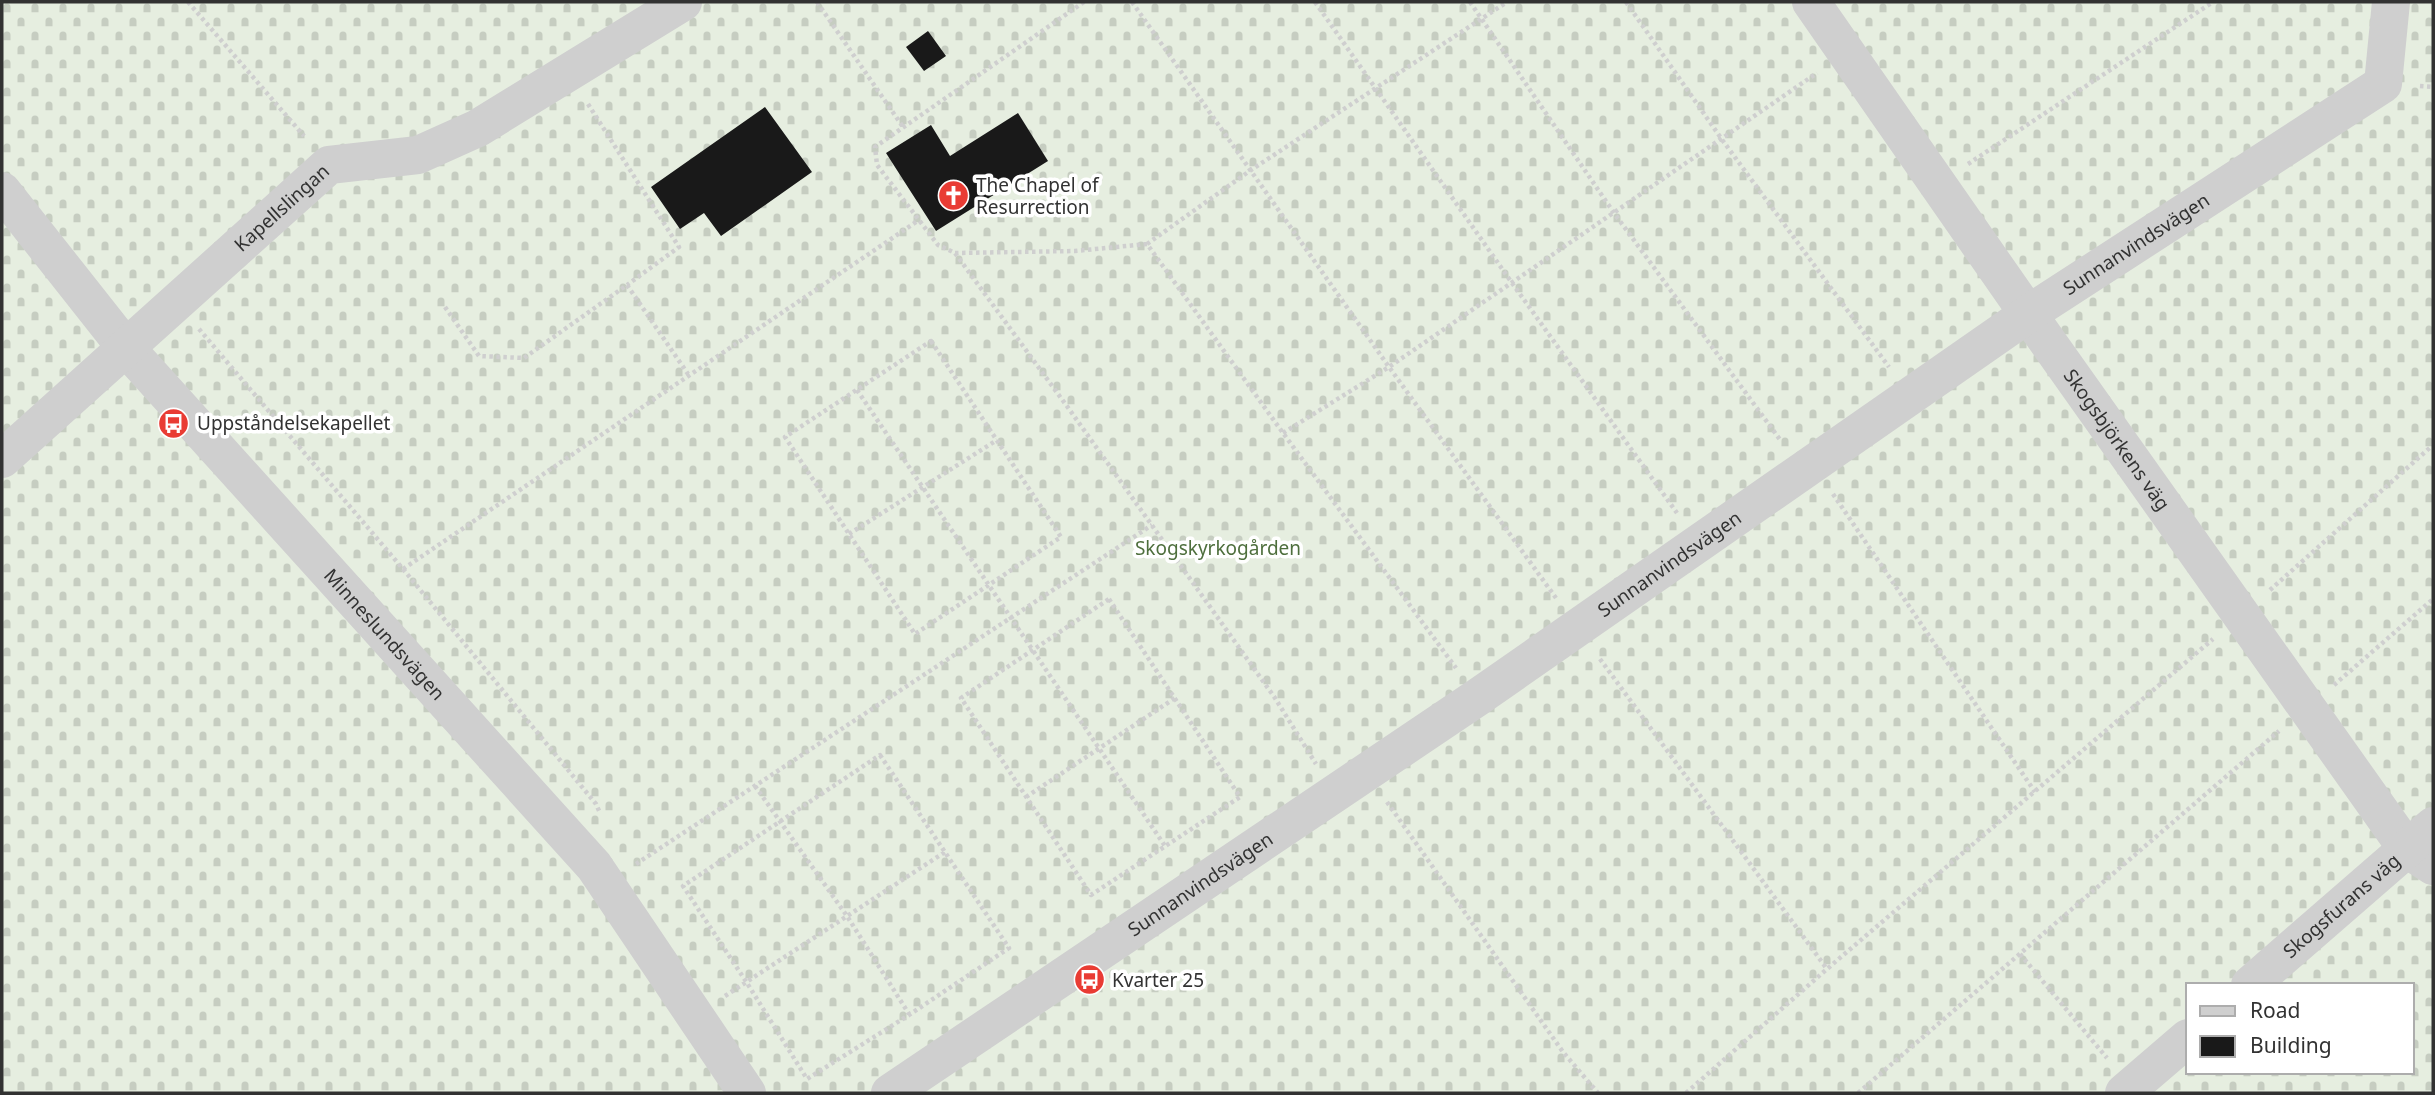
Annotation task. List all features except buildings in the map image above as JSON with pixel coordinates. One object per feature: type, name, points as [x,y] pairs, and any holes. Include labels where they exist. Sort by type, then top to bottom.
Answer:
[{"type":"street","name":"Kapellslingan","points":[[2,459],[329,165],[418,155],[478,128],[568,73],[633,14],[683,2]]},
{"type":"street","name":"Skogsbjörkens väg","points":[[1811,2],[2307,707],[2425,847]]},
{"type":"street","name":"Sunnanvindsvägen","points":[[890,1093],[1478,697],[2028,314],[2383,84],[2391,2]]},
{"type":"street","name":"Minneslundsvägen","points":[[2,191],[126,348],[594,866],[747,1093]]},
{"type":"street","name":"Skogsfurans väg","points":[[2253,983],[2425,847]]},
{"type":"street","points":[[2128,1090],[2186,1040]]},
{"type":"path","points":[[188,2],[329,165]]},
{"type":"path","points":[[817,2],[903,127]]},
{"type":"path","points":[[1084,2],[875,147],[877,165],[938,245],[955,253],[1076,251],[1147,244],[1251,170],[1507,2]]},
{"type":"path","points":[[1132,2],[1389,367],[1827,969]]},
{"type":"path","points":[[1315,2],[1698,542]]},
{"type":"path","points":[[1470,2],[1615,214],[1807,466],[2035,792]]},
{"type":"path","points":[[1626,2],[1723,141],[1910,395]]},
{"type":"path","points":[[1938,184],[2213,2]]},
{"type":"path","points":[[1283,433],[1389,367],[1723,141],[1847,53]]},
{"type":"path","points":[[445,307],[479,356],[524,358],[678,247],[568,73]]},
{"type":"path","points":[[403,569],[919,220]]},
{"type":"path","points":[[1147,244],[1478,697]]},
{"type":"path","points":[[955,253],[1275,698],[1334,793]]},
{"type":"path","points":[[627,285],[688,374]]},
{"type":"path","points":[[177,302],[403,569],[596,804],[601,816]]},
{"type":"path","points":[[931,341],[1061,537],[915,634],[785,437],[857,390],[931,341]]},
{"type":"path","points":[[857,390],[1165,846]]},
{"type":"path","points":[[849,534],[997,440]]},
{"type":"path","points":[[1686,1093],[1827,969],[2242,615],[2433,445]]},
{"type":"path","points":[[606,884],[1152,525]]},
{"type":"path","points":[[1110,599],[1175,698],[1240,797],[1091,895],[961,698],[1110,599]]},
{"type":"path","points":[[1858,1093],[2433,599]]},
{"type":"path","points":[[1026,797],[1175,698]]},
{"type":"path","points":[[880,755],[945,852],[1009,948],[807,1079],[683,886],[880,755]]},
{"type":"path","points":[[1366,772],[1563,1052],[1598,1093]]},
{"type":"path","points":[[755,786],[847,916],[909,1015]]},
{"type":"path","points":[[695,1015],[945,852]]},
{"type":"path","points":[[2020,954],[2128,1090]]},
{"type":"green space","name":"Skogskyrkogården","points":[[2,2],[2433,2],[2433,1093],[2,1093]]},
{"type":"place","name":"The Chapel of Resurrection","points":[[953,196]]},
{"type":"place","name":"Uppståndelsekapellet","points":[[174,423]]},
{"type":"place","name":"Kvarter 25","points":[[1089,980]]}]
